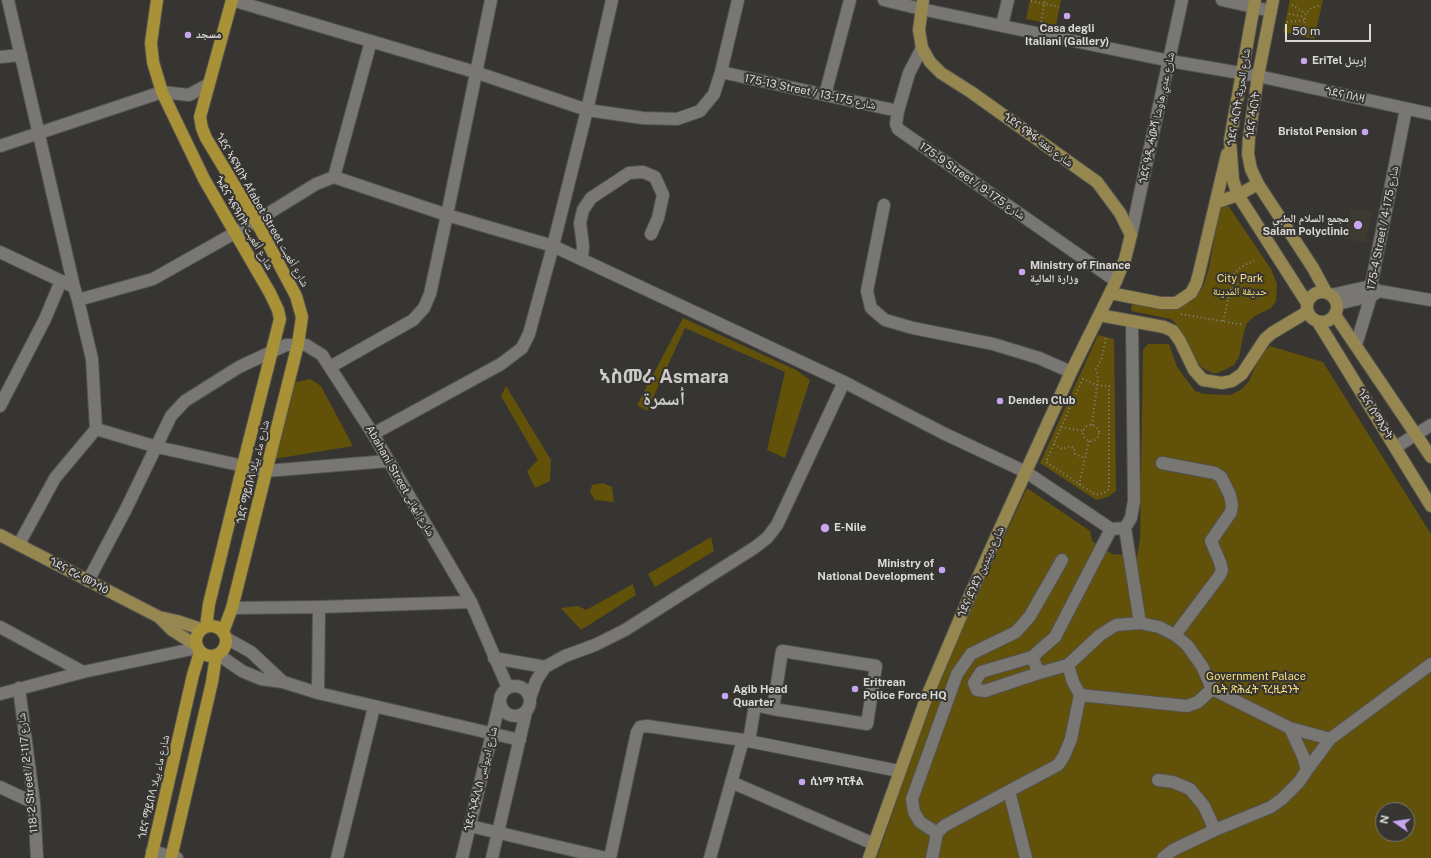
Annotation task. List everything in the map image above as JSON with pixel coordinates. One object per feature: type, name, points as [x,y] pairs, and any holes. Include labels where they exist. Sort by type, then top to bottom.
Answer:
[{"type":"highway","name":"ጐደና ኣፍዓበት شارع أفعبت","points":[[156,0],[151,43],[152,62],[162,92],[184,140],[234,232],[270,293],[278,310],[280,319]]},
{"type":"highway","name":"ጎደና ኣፍዓበት Afabet Street شارع أفعبت","points":[[232,0],[200,117],[202,128],[206,138],[256,221],[296,296],[302,317]]},
{"type":"highway","name":"ጎደና ማይበላ شارع ماء بيلا","points":[[225,635],[298,344],[302,317]]},
{"type":"highway","name":"ጎደና ማይበላ شارع ماء بيلا","points":[[203,628],[280,319]]},
{"type":"highway","points":[[215,626],[225,635],[225,648],[217,655],[208,656],[198,649],[196,640],[203,628],[215,626]]},
{"type":"highway","name":"ጎደና ማይበላ شارع ماء بيلا","points":[[152,855],[198,649]]},
{"type":"highway","points":[[173,858],[217,655]]},
{"type":"main road","name":"ጎደና ሓርነት شارع الحرية","points":[[1238,195],[1233,180],[1230,140],[1255,4]]},
{"type":"main road","name":"ጎደና ናቅፋ شارع نقفة","points":[[922,5],[919,30],[922,48],[930,62],[941,73],[971,92],[1097,182],[1120,213],[1131,235]]},
{"type":"main road","name":"ጎደና ሓርነት شارع الحرية","points":[[1258,76],[1272,5]]},
{"type":"main road","name":"ጎደና ሓርነት","points":[[1248,154],[1258,76]]},
{"type":"main road","points":[[1131,235],[1126,259],[1110,293],[1161,303],[1176,303],[1184,299],[1196,284],[1217,202],[1230,140]]},
{"type":"main road","name":"ጎደና ሰማእታት","points":[[1248,154],[1251,169],[1258,184],[1313,268],[1356,345],[1431,457]]},
{"type":"main road","points":[[1217,202],[1238,195],[1258,184]]},
{"type":"main road","name":"ጎደና ሰማእታት","points":[[1238,195],[1307,307],[1312,318],[1318,322],[1431,506]]},
{"type":"main road","points":[[1099,315],[1164,326],[1172,331],[1180,341],[1194,370],[1203,380],[1222,383],[1232,381],[1242,374],[1265,339],[1272,332],[1307,307],[1312,295],[1321,292],[1332,302],[1328,321],[1318,322]]},
{"type":"main road","name":"ጎደና ደንደን شارع ديندين","points":[[869,858],[933,682],[970,595],[1071,372],[1110,293]]},
{"type":"main road","name":"ጎደና ሮራ መንሳዕ","points":[[0,535],[159,618],[172,630],[198,649]]},
{"type":"main road","name":"ጎደና ሮራ መንሳዕ","points":[[159,618],[203,628]]},
{"type":"street","points":[[8,0],[74,287],[92,358],[96,429],[55,478],[19,544]]},
{"type":"street","points":[[232,0],[475,72],[587,110],[643,118],[676,119],[700,111],[714,94],[721,72],[738,0]]},
{"type":"street","points":[[330,367],[413,320],[424,308],[430,294],[491,0]]},
{"type":"street","points":[[373,434],[501,364],[522,348],[529,334],[553,246],[587,110],[612,0]]},
{"type":"street","points":[[825,95],[850,0]]},
{"type":"street","name":"ጎደና በለዛ","points":[[884,0],[922,5],[1002,25],[1170,61],[1258,76],[1431,114]]},
{"type":"street","points":[[1002,25],[1008,0]]},
{"type":"street","name":"ጎደና ዓዲ ሓውሻ شارع عدي هاوشا","points":[[1131,235],[1170,61],[1182,0]]},
{"type":"street","points":[[1222,0],[1272,5]]},
{"type":"street","points":[[334,177],[371,41]]},
{"type":"street","name":"175-9 Street / شارع 175-9","points":[[922,48],[911,66],[898,111],[896,124],[902,133],[1116,281]]},
{"type":"street","points":[[0,57],[21,54]]},
{"type":"street","name":"175-13 Street / شارع 175-13","points":[[721,72],[898,111]]},
{"type":"street","points":[[0,146],[162,92],[190,95],[209,84]]},
{"type":"street","name":"175-4 Street / شارع 175-4","points":[[1356,345],[1373,291],[1406,109]]},
{"type":"street","points":[[582,259],[583,246],[580,223],[583,210],[590,198],[629,173],[642,172],[654,177],[663,195],[658,218],[651,234]]},
{"type":"street","points":[[78,300],[153,279],[234,232],[256,221],[316,184],[334,177],[447,215],[553,246],[844,382],[945,434],[1026,472],[1111,529],[1125,528]]},
{"type":"street","points":[[884,205],[867,291],[871,308],[885,320],[913,328],[993,344],[1039,358],[1071,372]]},
{"type":"street","points":[[0,252],[74,287]]},
{"type":"street","points":[[0,406],[44,319],[61,281]]},
{"type":"street","points":[[1332,302],[1373,291],[1431,300]]},
{"type":"street","points":[[1132,321],[1134,501],[1131,518],[1125,528],[1140,623]]},
{"type":"street","points":[[88,581],[157,447],[171,416],[185,401],[239,367],[286,345],[298,344]]},
{"type":"street","name":"Abahani Street شارع ابهانى","points":[[298,344],[313,348],[322,355],[373,434],[471,602],[508,688]]},
{"type":"street","points":[[492,858],[526,712],[529,708],[530,698],[536,681],[545,667],[565,656],[595,645],[625,630],[754,548],[767,538],[777,524],[844,382]]},
{"type":"street","points":[[1396,447],[1431,425]]},
{"type":"street","points":[[96,429],[157,447],[266,471],[388,461]]},
{"type":"street","points":[[1162,462],[1215,473],[1221,477],[1230,495],[1232,505],[1231,512],[1211,541],[1220,562],[1222,570],[1220,575],[1175,635]]},
{"type":"street","points":[[1111,529],[1055,637],[1032,657],[981,672],[974,683],[977,690],[985,691],[1068,665],[1100,635],[1116,625],[1140,623],[1159,627],[1175,635],[1187,645],[1202,666],[1212,689],[1290,728],[1330,739]]},
{"type":"street","points":[[937,833],[920,822],[914,812],[912,799],[957,674],[971,654],[1016,632],[1030,616],[1062,560]]},
{"type":"street","points":[[232,608],[471,602]]},
{"type":"street","points":[[318,693],[319,607]]},
{"type":"street","points":[[0,627],[83,672]]},
{"type":"street","points":[[225,635],[251,652],[284,682]]},
{"type":"street","points":[[0,694],[83,672],[198,649]]},
{"type":"street","points":[[710,858],[731,782],[746,741],[755,705],[772,709],[867,724],[876,666],[782,651],[772,709]]},
{"type":"street","points":[[217,655],[242,671],[261,679],[284,682],[318,693],[374,707],[520,740]]},
{"type":"street","points":[[1032,657],[1039,673]]},
{"type":"street","points":[[494,658],[545,667]]},
{"type":"street","points":[[1162,858],[1173,850],[1215,830],[1271,807],[1282,799],[1299,782],[1330,739],[1431,664]]},
{"type":"street","points":[[932,858],[937,833],[944,826],[1058,765],[1064,756],[1071,739],[1080,695],[1073,682],[1068,665]]},
{"type":"street","points":[[526,712],[522,715],[512,716],[503,711],[500,701],[502,693],[508,688],[517,686],[525,690],[530,698]]},
{"type":"street","name":"118-2 Street / شارع 117-2","points":[[19,688],[34,803],[37,858]]},
{"type":"street","points":[[1080,695],[1187,706],[1198,702],[1212,689]]},
{"type":"street","name":"ጎደና ኣዱሊስ شارع اديولس","points":[[462,858],[500,701]]},
{"type":"street","points":[[337,858],[374,707]]},
{"type":"street","points":[[610,858],[637,732],[640,727],[647,726],[746,741],[900,772]]},
{"type":"street","points":[[1290,728],[1303,756],[1307,770]]},
{"type":"street","points":[[1158,780],[1173,782],[1190,789],[1204,806],[1215,830]]},
{"type":"street","points":[[731,782],[874,844]]},
{"type":"street","points":[[0,787],[34,803]]},
{"type":"street","points":[[1009,792],[1026,858]]},
{"type":"street","points":[[470,826],[499,831],[606,858]]},
{"type":"street","points":[[152,855],[173,858]]},
{"type":"path","points":[[1041,22],[1045,0]]},
{"type":"path","points":[[1031,1],[1059,7]]},
{"type":"path","points":[[1292,5],[1306,14]]},
{"type":"path","points":[[1314,34],[1306,29],[1304,19],[1311,8],[1320,6]]},
{"type":"path","points":[[1289,14],[1304,19]]},
{"type":"path","points":[[1288,22],[1304,19]]},
{"type":"path","points":[[1223,321],[1235,272],[1244,265],[1254,261]]},
{"type":"path","points":[[1174,314],[1188,314],[1244,325]]},
{"type":"path","points":[[1092,425],[1098,378],[1096,369],[1102,358],[1106,337]]},
{"type":"path","points":[[1083,379],[1096,385],[1109,386],[1109,489],[1096,496],[1046,462],[1083,379]]},
{"type":"path","points":[[1092,425],[1098,428],[1099,434],[1095,440],[1089,441],[1083,437],[1083,431],[1086,426],[1092,425]]},
{"type":"path","points":[[1061,427],[1083,431]]},
{"type":"path","points":[[1079,485],[1089,441]]},
{"type":"path","points":[[1054,444],[1062,448],[1071,446],[1077,456],[1085,458]]},
{"type":"shaded area","name":"مجمع السلام الطبي Salam Polyclinic","points":[[1350,208],[1372,212],[1366,243],[1344,239]]},
{"type":"green space","points":[[1030,0],[1061,0],[1056,25],[1026,19]]},
{"type":"green space","points":[[1290,0],[1323,0],[1314,39],[1283,32]]},
{"type":"green space","name":"City Park حديقة المدينة","points":[[1223,204],[1226,204],[1229,207],[1271,269],[1277,284],[1276,301],[1271,308],[1255,316],[1247,323],[1239,357],[1234,365],[1218,373],[1212,373],[1201,367],[1176,324],[1171,319],[1131,311],[1132,304],[1168,309],[1178,308],[1197,296],[1203,287],[1209,268],[1220,208]]},
{"type":"green space","points":[[683,318],[796,370],[810,380],[785,458],[767,450],[785,372],[685,328],[647,411],[637,405]]},
{"type":"green space","points":[[1098,335],[1114,339],[1116,491],[1108,497],[1096,500],[1040,463]]},
{"type":"green space","name":"Government Palace ቤት ጽሕፈት ፕረዚደንት","points":[[1148,344],[1169,344],[1177,367],[1195,391],[1204,394],[1231,395],[1242,389],[1249,381],[1260,356],[1270,346],[1323,362],[1431,534],[1431,858],[877,858],[941,674],[1027,488],[1090,531],[1092,541],[1112,554],[1137,556],[1140,540],[1143,350]]},
{"type":"green space","points":[[310,379],[321,386],[353,446],[274,459],[290,390],[296,382]]},
{"type":"green space","points":[[506,386],[551,460],[550,481],[535,488],[527,471],[538,460],[501,396]]},
{"type":"green space","points":[[603,483],[612,487],[614,502],[595,500],[590,492],[592,485]]},
{"type":"green space","points":[[711,537],[714,551],[655,587],[648,574]]},
{"type":"green space","points":[[633,584],[636,595],[581,630],[561,608],[578,606],[586,610]]},
{"type":"place","name":"Casa degli Italiani (Gallery)","points":[[1067,16]]},
{"type":"place","name":"مسجد","points":[[188,35]]},
{"type":"place","name":"EriTel إريتل","points":[[1304,61]]},
{"type":"place","name":"Bristol Pension","points":[[1365,132]]},
{"type":"place","name":"مجمع السلام الطبي Salam Polyclinic","points":[[1358,225]]},
{"type":"place","name":"Ministry of Finance وزارة المالية","points":[[1022,272]]},
{"type":"place","name":"Denden Club","points":[[1000,401]]},
{"type":"place","name":"E-Nile","points":[[825,528]]},
{"type":"place","name":"Ministry of National Development","points":[[942,570]]},
{"type":"place","name":"Eritrean Police Force HQ","points":[[855,689]]},
{"type":"place","name":"Agib Head Quarter","points":[[725,696]]},
{"type":"place","name":"ሲነማ ካፒቶል","points":[[802,782]]},
{"type":"district","name":"ኣስመራ Asmara أسمرة","points":[[664,388]]}]
